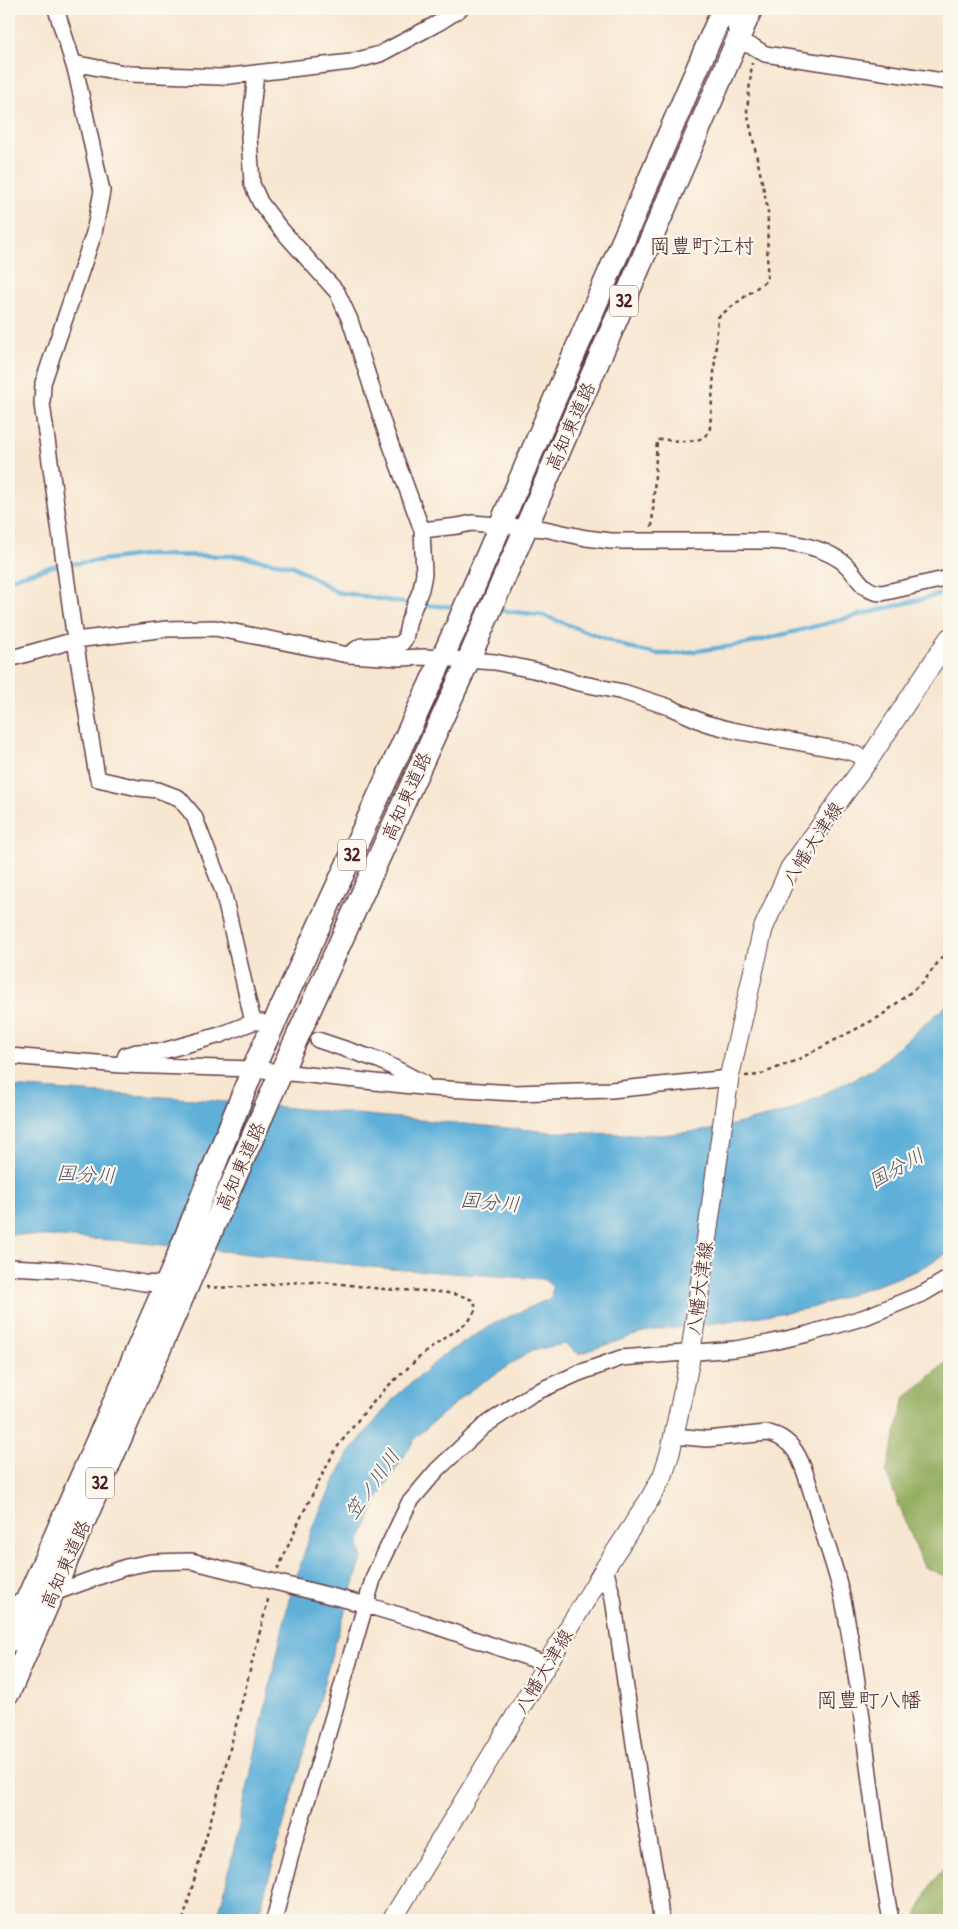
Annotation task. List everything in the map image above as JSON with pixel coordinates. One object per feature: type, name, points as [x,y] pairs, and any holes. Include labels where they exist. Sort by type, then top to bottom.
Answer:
[{"type":"highway","name":"高知東道路","points":[[9,1642],[18,1603],[278,1078],[468,661],[478,635],[500,525],[723,9]]},
{"type":"highway","name":"高知東道路","points":[[9,1692],[51,1594],[179,1279],[250,1076],[456,628],[486,589],[525,528],[746,44],[752,9]]},
{"type":"main road","name":"八幡大津線","points":[[392,1920],[663,1475],[674,1436],[691,1351],[728,1082],[763,929],[790,868],[868,761],[949,638]]},
{"type":"street","points":[[56,9],[73,64],[102,191],[94,233],[43,383],[42,404],[75,640],[98,779],[138,788],[158,790],[179,798],[194,816],[223,891],[258,1022],[163,1051],[137,1052],[126,1055],[122,1065]]},
{"type":"street","points":[[73,64],[129,74],[221,76],[351,62],[380,54],[440,22],[460,9]]},
{"type":"street","points":[[732,9],[746,44],[765,54],[949,82]]},
{"type":"street","points":[[256,73],[249,137],[252,184],[260,202],[279,226],[338,292],[350,320],[385,429],[422,530],[424,574],[421,589],[404,639],[395,646],[361,646],[348,655]]},
{"type":"street","points":[[422,530],[458,526],[472,522],[544,529],[611,541],[768,541],[800,544],[824,552],[841,561],[849,567],[866,589],[882,593],[949,578]]},
{"type":"street","points":[[9,659],[75,640],[167,629],[215,628],[348,655],[495,662],[623,692],[669,707],[715,726],[846,751],[868,761]]},
{"type":"street","points":[[318,1040],[381,1062],[430,1088]]},
{"type":"street","points":[[9,1056],[250,1076],[514,1093],[611,1090],[728,1082]]},
{"type":"street","points":[[9,1267],[179,1279]]},
{"type":"street","points":[[274,1920],[295,1839],[363,1604],[374,1576],[409,1503],[437,1470],[484,1426],[532,1394],[579,1372],[621,1358],[735,1349],[769,1344],[865,1317],[924,1293],[949,1278]]},
{"type":"street","points":[[674,1436],[707,1440],[767,1433],[777,1435],[786,1441],[796,1452],[826,1541],[847,1619],[863,1717],[883,1878],[891,1920]]},
{"type":"street","points":[[18,1603],[51,1594],[126,1567],[151,1562],[191,1561],[363,1604],[547,1664]]},
{"type":"street","points":[[605,1568],[613,1598],[644,1813],[657,1882],[661,1920]]},
{"type":"path","points":[[651,541],[657,440],[699,440],[708,434],[718,317],[767,280],[768,210],[746,111],[746,44]]},
{"type":"path","points":[[728,1082],[759,1075],[798,1060],[881,1016],[924,982],[949,948]]},
{"type":"path","points":[[179,1279],[224,1288],[316,1282],[366,1288],[432,1292],[467,1297],[474,1301],[476,1309],[469,1321],[424,1352],[386,1388],[362,1416],[335,1450],[300,1519],[275,1582],[183,1920]]},
{"type":"green space","points":[[949,1360],[949,1578],[924,1567],[886,1473],[905,1398]]},
{"type":"green space","points":[[949,1862],[949,1920],[914,1920],[932,1883]]},
{"type":"water","points":[[949,1000],[949,1252],[916,1271],[812,1308],[716,1323],[647,1331],[579,1354],[565,1344],[533,1350],[472,1389],[416,1437],[377,1500],[359,1544],[362,1558],[336,1640],[257,1920],[216,1920],[223,1898],[289,1600],[314,1523],[348,1454],[395,1397],[446,1353],[497,1322],[551,1298],[553,1287],[544,1279],[392,1269],[125,1241],[9,1234],[9,1087],[193,1099],[551,1132],[661,1135],[711,1130],[788,1112],[873,1069],[944,1008]]},
{"type":"waterway","points":[[71,564],[142,555],[238,556],[293,566],[337,592],[410,604]]},
{"type":"waterway","points":[[9,579],[57,565]]},
{"type":"waterway","points":[[497,610],[542,615],[633,649],[657,654],[675,654],[746,644],[949,592]]},
{"type":"waterway","points":[[420,605],[459,607]]},
{"type":"tunnel","points":[[265,1022],[318,1040]]},
{"type":"district","name":"岡豊町江村","points":[[702,246]]},
{"type":"district","name":"岡豊町八幡","points":[[869,1700]]},
{"type":"water label","name":"国分川","points":[[896,1168]]},
{"type":"water label","name":"国分川","points":[[86,1174]]},
{"type":"water label","name":"国分川","points":[[490,1202]]},
{"type":"water label","name":"笠ノ川川","points":[[372,1484]]}]
